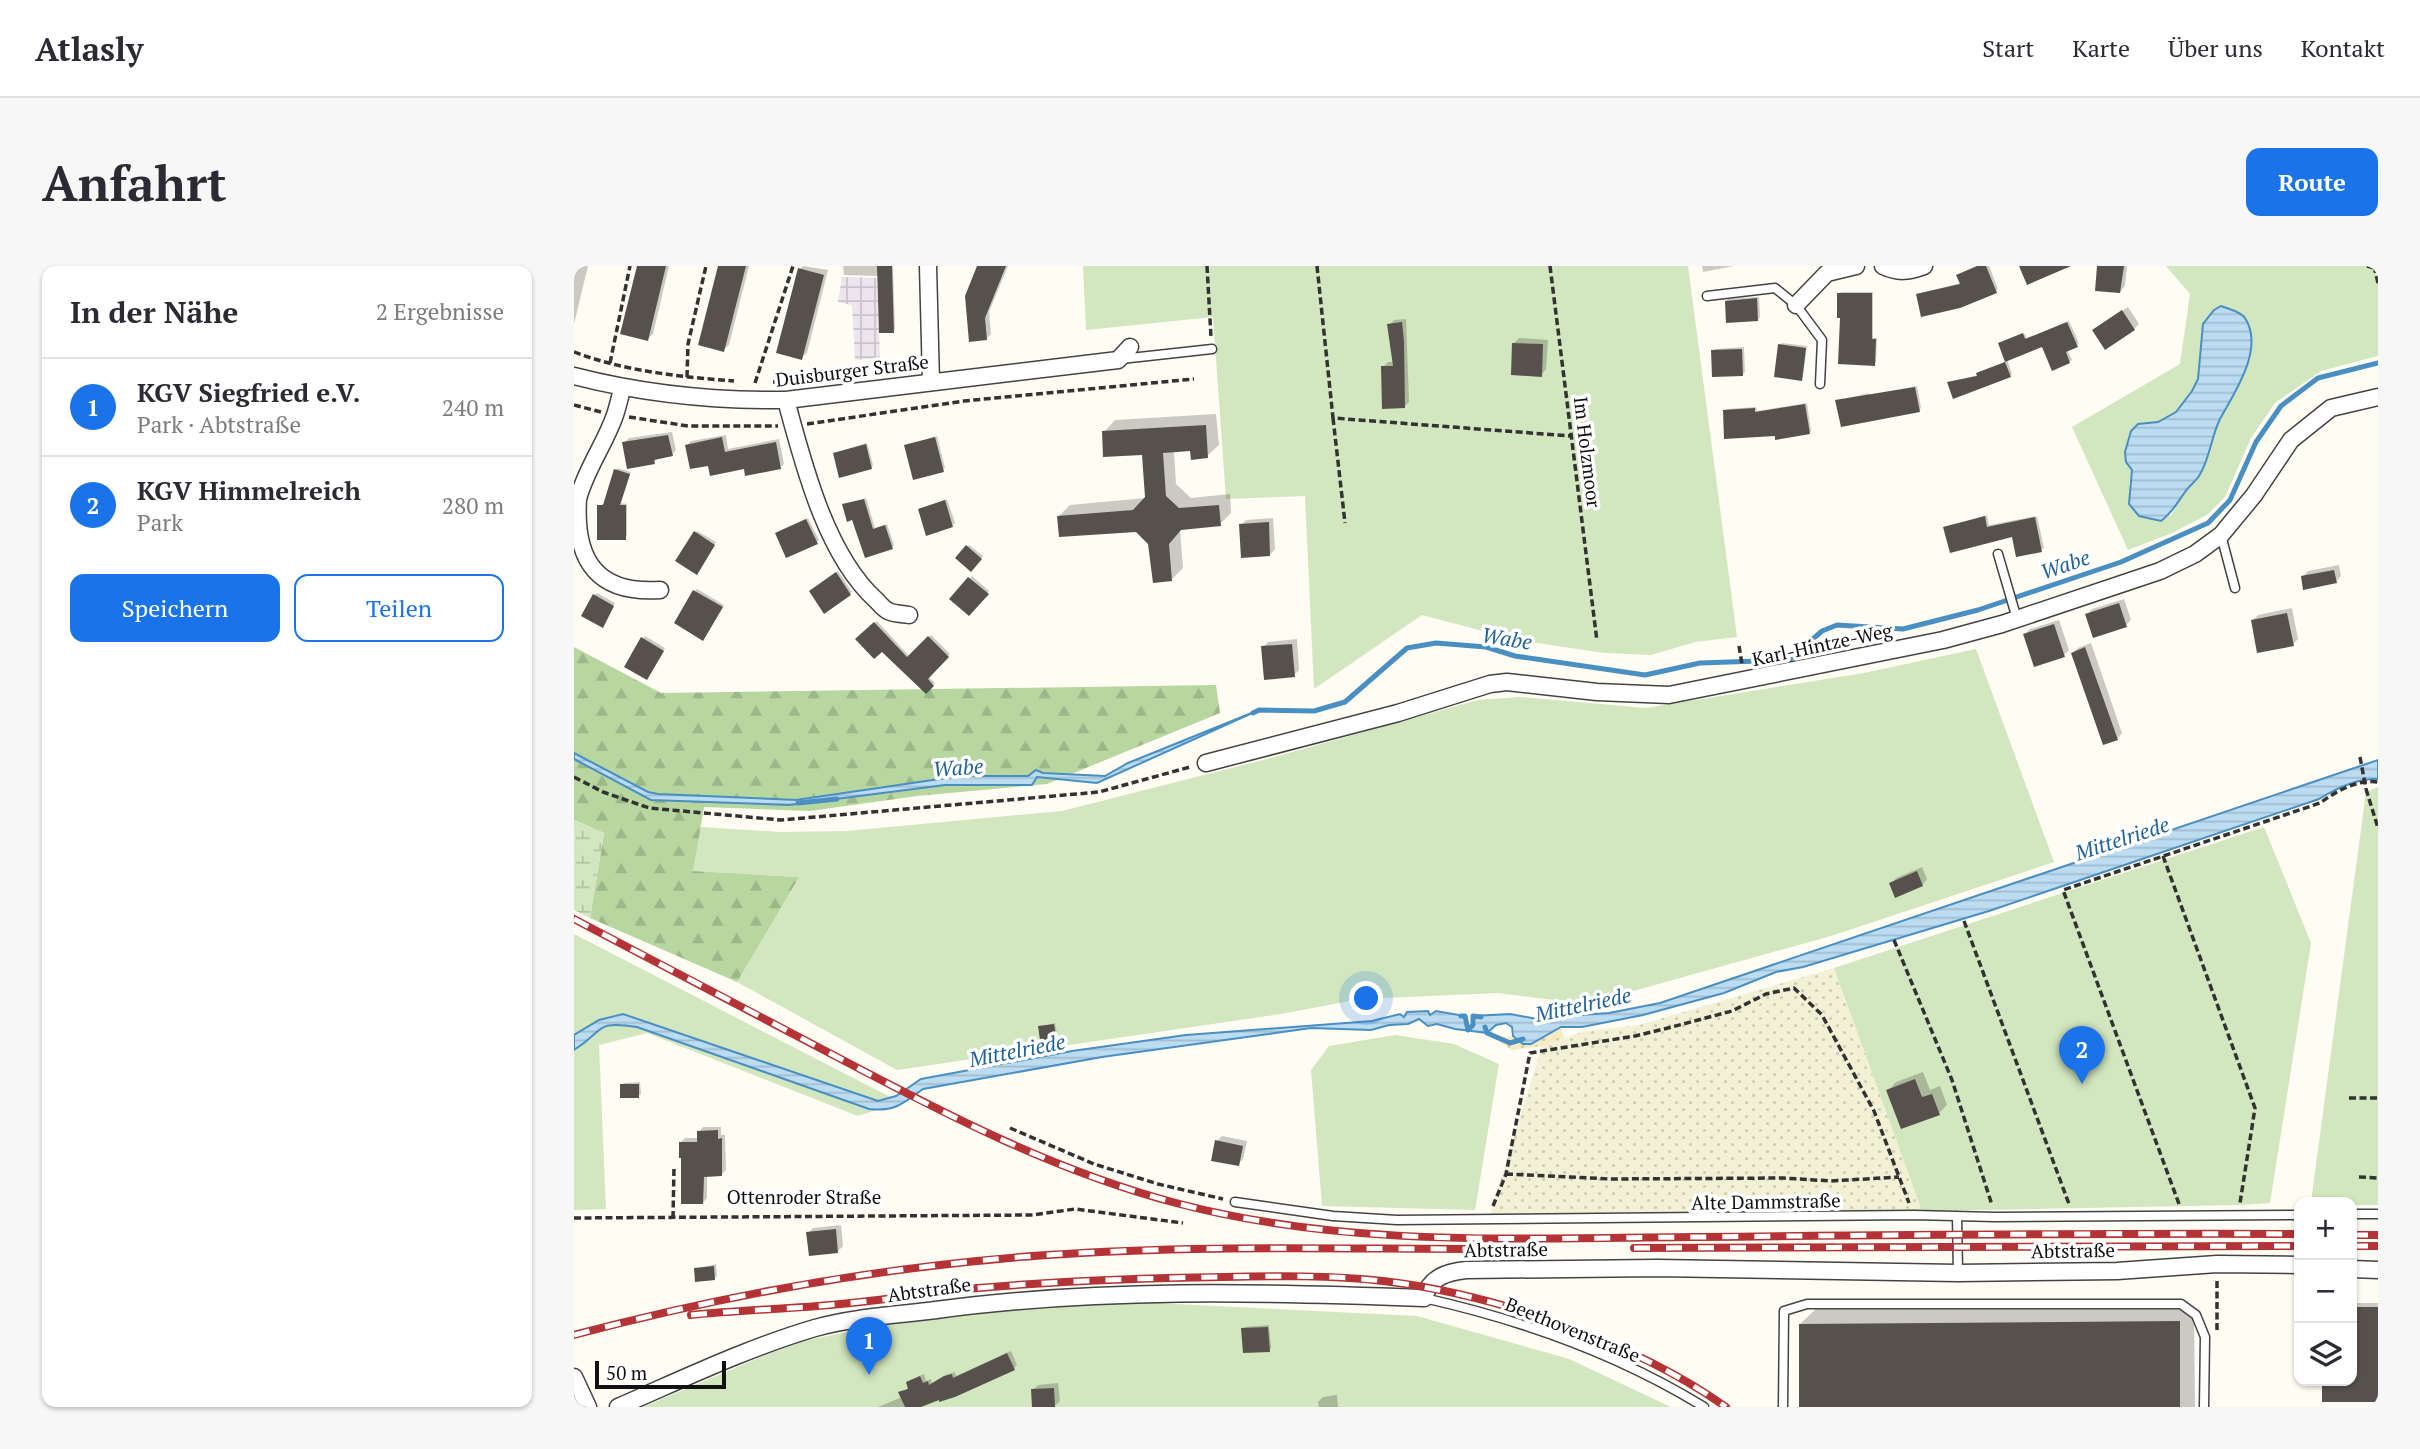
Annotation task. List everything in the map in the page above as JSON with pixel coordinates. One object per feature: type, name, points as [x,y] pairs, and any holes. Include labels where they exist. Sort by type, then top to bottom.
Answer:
[{"type":"street","points":[[928,266],[931,382]]},
{"type":"street","points":[[1796,305],[1826,272],[1856,266]]},
{"type":"street","points":[[1883,266],[1896,272],[1910,272],[1924,266]]},
{"type":"street","points":[[1118,360],[1130,347]]},
{"type":"street","name":"Duisburger Straße","points":[[574,376],[622,388],[735,401],[786,400],[1118,360]]},
{"type":"street","points":[[622,388],[615,415],[578,499],[574,521],[576,542],[580,557],[600,580],[618,588],[660,590]]},
{"type":"street","name":"Karl-Hintze-Weg","points":[[1206,763],[1385,717],[1490,684],[1507,682],[1597,692],[1669,695],[1943,640],[2015,612],[2160,571],[2195,554],[2221,535],[2254,495],[2291,440],[2331,408],[2378,397]]},
{"type":"street","points":[[786,400],[817,500],[849,569],[865,591],[887,611],[909,615]]},
{"type":"street","name":"Abtstraße","points":[[618,1407],[744,1352],[815,1328],[846,1321],[992,1302],[1096,1294],[1256,1293],[1424,1298],[1429,1284],[1441,1276],[1466,1270],[1657,1268],[1958,1273],[2117,1271],[2217,1264],[2294,1265]]},
{"type":"street","points":[[2357,1269],[2378,1270]]},
{"type":"street","points":[[574,1377],[588,1407]]},
{"type":"lane","points":[[1707,296],[1775,288],[1796,305],[1822,340],[1820,384]]},
{"type":"lane","points":[[1118,360],[1212,349]]},
{"type":"lane","points":[[2221,535],[2235,588]]},
{"type":"lane","points":[[1998,554],[2015,612]]},
{"type":"lane","name":"Alte Dammstraße","points":[[1235,1202],[1320,1215],[1371,1219],[2294,1215]]},
{"type":"lane","points":[[2357,1214],[2378,1214]]},
{"type":"lane","points":[[1957,1216],[1958,1273]]},
{"type":"lane","name":"Beethovenstraße","points":[[1424,1298],[1484,1311],[1544,1331],[1600,1354],[1704,1407]]},
{"type":"lane","points":[[1783,1407],[1783,1311],[1807,1304],[2181,1304],[2196,1315],[2205,1337],[2204,1407]]},
{"type":"path","points":[[610,363],[630,266]]},
{"type":"path","points":[[687,377],[688,344],[706,266]]},
{"type":"path","points":[[793,266],[755,383],[802,380]]},
{"type":"path","points":[[1207,266],[1212,349]]},
{"type":"path","points":[[1317,266],[1345,523]]},
{"type":"path","name":"Im Holzmoor","points":[[1550,266],[1597,641]]},
{"type":"path","points":[[2367,266],[2374,267],[2378,283]]},
{"type":"path","points":[[574,352],[610,363],[687,377],[741,382]]},
{"type":"path","points":[[867,372],[930,362]]},
{"type":"path","points":[[1074,391],[1194,379]]},
{"type":"path","points":[[1333,418],[1571,436]]},
{"type":"path","points":[[1739,646],[1742,668]]},
{"type":"path","points":[[2360,757],[2378,828]]},
{"type":"path","points":[[574,777],[603,792],[649,808],[781,820],[1098,792],[1206,763]]},
{"type":"path","points":[[2185,1216],[2063,890],[2320,803],[2336,791],[2369,781],[2378,782]]},
{"type":"path","points":[[2164,856],[2255,1108],[2238,1216]]},
{"type":"path","points":[[1964,921],[2074,1216]]},
{"type":"path","points":[[1894,940],[1952,1080],[1995,1217]]},
{"type":"path","points":[[1489,1219],[1506,1174],[1530,1053],[1646,1033],[1732,1011],[1766,994],[1794,988],[1822,1015],[1874,1111],[1914,1215]]},
{"type":"path","points":[[2349,1098],[2378,1098]]},
{"type":"path","points":[[1010,1128],[1094,1164],[1158,1184],[1235,1202]]},
{"type":"path","points":[[673,1218],[674,1167]]},
{"type":"path","points":[[1506,1174],[1609,1179],[1783,1178],[1831,1181],[1899,1177]]},
{"type":"path","points":[[2359,1177],[2378,1178]]},
{"type":"path","name":"Ottenroder Straße","points":[[574,1218],[1033,1215],[1075,1209],[1183,1223]]},
{"type":"shaded area","points":[[842,277],[877,278],[880,358],[855,360],[852,305],[838,302]]},
{"type":"green space","points":[[1083,266],[1688,266],[1737,637],[1695,642],[1651,655],[1604,653],[1517,640],[1422,615],[1314,689],[1305,496],[1226,499],[1213,317],[1086,330]]},
{"type":"green space","points":[[2166,266],[2378,266],[2378,356],[2321,371],[2275,403],[2251,438],[2225,497],[2207,515],[2172,533],[2128,550],[2072,427],[2180,364],[2190,294]],"holes":[[[2203,324],[2236,392],[2219,422],[2200,475],[2183,494],[2172,514],[2162,521],[2139,516],[2129,484],[2132,470],[2126,462],[2125,452],[2158,422],[2176,412],[2192,391],[2198,379]]]},
{"type":"green space","points":[[574,647],[661,693],[1216,685],[1220,713],[1047,784],[917,796],[810,811],[704,807],[693,871],[799,877],[737,982],[590,918],[604,833],[574,820]]},
{"type":"green space","points":[[1976,649],[2054,862],[1834,935],[1587,1004],[1498,993],[1360,999],[1281,1014],[897,1070],[737,982],[798,877],[693,871],[700,827],[781,832],[847,831],[1062,811],[1267,759],[1478,700],[1520,697],[1646,708],[1864,673]]},
{"type":"green space","points":[[2378,787],[2378,1205],[2357,1205],[2357,1197],[2312,1197],[2366,792]]},
{"type":"green space","points":[[574,820],[604,833],[590,918],[574,910]]},
{"type":"green space","points":[[2264,827],[2311,943],[2270,1203],[1922,1211],[1834,968]]},
{"type":"green space","points":[[574,934],[900,1102],[858,1116],[647,1033],[599,1045],[606,1209],[574,1210]]},
{"type":"green space","points":[[1834,968],[1922,1211],[1490,1214],[1542,1046],[1582,1032],[1639,1025]]},
{"type":"green space","points":[[1395,1035],[1454,1044],[1499,1064],[1475,1210],[1322,1206],[1311,1070],[1329,1046]]},
{"type":"green space","points":[[1135,1302],[1417,1316],[1569,1359],[1671,1407],[643,1407],[794,1343],[866,1328],[1017,1308]]},
{"type":"sand","points":[[1561,1027],[1564,1038],[1542,1046],[1512,1050],[1487,1033],[1492,1029],[1493,1033],[1513,1036],[1523,1044],[1544,1038]]},
{"type":"water","points":[[2221,306],[2243,316],[2250,330],[2252,343],[2245,370],[2220,419],[2199,476],[2161,521],[2139,516],[2129,504],[2132,470],[2126,462],[2125,452],[2131,431],[2138,424],[2158,422],[2176,412],[2192,391],[2198,379],[2203,324],[2214,310]]},
{"type":"water","points":[[1259,710],[1097,783],[1037,777],[1032,785],[945,785],[789,805],[651,800],[574,759],[574,753],[648,792],[658,794],[796,800],[960,776],[1028,776],[1036,770],[1043,773],[1105,776],[1128,763]]},
{"type":"water","points":[[2378,760],[2378,779],[2347,785],[2319,799],[1989,911],[1803,967],[1776,972],[1724,993],[1643,1015],[1582,1027],[1561,1027],[1531,1044],[1523,1044],[1513,1036],[1512,1027],[1506,1023],[1496,1025],[1487,1033],[1437,1024],[1428,1026],[1419,1019],[1408,1024],[1371,1030],[1311,1028],[1102,1057],[923,1089],[898,1106],[878,1110],[637,1027],[606,1026],[574,1050],[574,1035],[599,1020],[623,1014],[878,1101],[896,1096],[921,1079],[1072,1051],[1186,1035],[1372,1021],[1400,1014],[1404,1017],[1407,1012],[1428,1011],[1430,1015],[1436,1011],[1465,1016],[1468,1029],[1473,1025],[1473,1016],[1510,1014],[1552,1022],[1565,1016],[1609,1013],[1660,1003]]},
{"type":"building","points":[[637,266],[666,266],[648,341],[620,334]]},
{"type":"building","points":[[718,266],[746,266],[724,352],[698,345]]},
{"type":"building","points":[[877,266],[892,266],[894,333],[879,333]]},
{"type":"building","points":[[977,266],[1006,266],[985,318],[987,340],[969,342],[965,296]]},
{"type":"building","points":[[1977,266],[1986,266],[1997,293],[1960,308],[1921,317],[1916,294],[1960,284],[1956,275]]},
{"type":"building","points":[[2019,266],[2071,266],[2027,285]]},
{"type":"building","points":[[2097,266],[2124,266],[2120,293],[2095,291]]},
{"type":"building","points":[[798,268],[824,275],[802,360],[776,353]]},
{"type":"building","points":[[1837,293],[1872,293],[1872,339],[1876,339],[1875,366],[1838,364],[1840,318],[1837,318]]},
{"type":"building","points":[[1757,298],[1758,321],[1726,323],[1725,301]]},
{"type":"building","points":[[2122,310],[2135,330],[2105,350],[2092,330]]},
{"type":"building","points":[[1402,322],[1405,408],[1382,409],[1381,366],[1393,366],[1387,324]]},
{"type":"building","points":[[2067,322],[2078,347],[2066,352],[2070,363],[2052,371],[2042,347],[2005,362],[1998,343],[2023,333],[2025,339]]},
{"type":"building","points":[[1512,343],[1543,344],[1542,377],[1511,375]]},
{"type":"building","points":[[1778,344],[1806,348],[1802,381],[1774,377]]},
{"type":"building","points":[[1742,349],[1743,376],[1712,377],[1711,350]]},
{"type":"building","points":[[2005,362],[2011,377],[1953,399],[1947,382],[1977,376],[1976,373]]},
{"type":"building","points":[[1915,387],[1920,412],[1841,427],[1835,400]]},
{"type":"building","points":[[1805,404],[1810,434],[1775,440],[1775,436],[1724,439],[1723,410],[1755,408],[1755,412]]},
{"type":"building","points":[[1206,425],[1208,458],[1191,460],[1190,451],[1163,453],[1166,496],[1179,508],[1219,505],[1221,526],[1181,530],[1169,544],[1172,581],[1153,583],[1148,544],[1136,532],[1059,537],[1057,516],[1133,510],[1145,497],[1142,455],[1103,457],[1102,431]]},
{"type":"building","points":[[668,435],[673,456],[654,460],[655,464],[627,469],[622,442]]},
{"type":"building","points":[[722,437],[725,452],[776,442],[781,469],[745,476],[744,469],[710,476],[708,466],[690,469],[685,445]]},
{"type":"building","points":[[935,437],[944,472],[913,480],[904,445]]},
{"type":"building","points":[[866,444],[872,469],[839,478],[833,453]]},
{"type":"building","points":[[614,469],[630,474],[620,505],[626,505],[626,540],[597,540],[597,505],[603,505]]},
{"type":"building","points":[[864,499],[873,529],[885,525],[893,549],[865,558],[852,520],[847,522],[842,504]]},
{"type":"building","points":[[945,500],[953,527],[926,536],[918,509]]},
{"type":"building","points":[[1985,516],[1987,527],[2035,517],[2042,552],[2016,557],[2012,537],[1950,553],[1943,527]]},
{"type":"building","points":[[806,519],[818,544],[786,558],[775,533]]},
{"type":"building","points":[[1269,522],[1270,556],[1241,558],[1239,524]]},
{"type":"building","points":[[694,531],[715,545],[697,575],[675,561]]},
{"type":"building","points":[[966,545],[982,559],[971,572],[955,558]]},
{"type":"building","points":[[2334,570],[2337,583],[2303,590],[2301,576]]},
{"type":"building","points":[[836,572],[851,595],[824,614],[809,591]]},
{"type":"building","points":[[968,577],[989,594],[969,616],[949,599]]},
{"type":"building","points":[[693,590],[723,607],[703,641],[674,623]]},
{"type":"building","points":[[593,594],[614,606],[603,628],[581,616]]},
{"type":"building","points":[[2119,603],[2127,627],[2093,638],[2085,614]]},
{"type":"building","points":[[2287,613],[2294,646],[2257,653],[2251,620]]},
{"type":"building","points":[[874,622],[907,657],[928,636],[949,657],[928,679],[934,686],[926,694],[882,652],[874,659],[855,639]]},
{"type":"building","points":[[2054,624],[2065,657],[2034,667],[2023,634]]},
{"type":"building","points":[[641,637],[664,651],[647,680],[624,667]]},
{"type":"building","points":[[1292,644],[1295,677],[1264,680],[1261,646]]},
{"type":"building","points":[[2085,647],[2118,740],[2103,745],[2071,653]]},
{"type":"building","points":[[1917,871],[1923,886],[1895,898],[1889,883]]},
{"type":"building","points":[[1054,1024],[1057,1045],[1041,1047],[1038,1026]]},
{"type":"building","points":[[1915,1079],[1922,1097],[1932,1094],[1940,1115],[1901,1129],[1886,1090]]},
{"type":"building","points":[[620,1084],[639,1084],[639,1098],[620,1098]]},
{"type":"building","points":[[718,1130],[718,1139],[722,1138],[722,1176],[704,1177],[703,1204],[681,1204],[679,1142],[697,1142],[697,1131]]},
{"type":"building","points":[[1215,1140],[1243,1146],[1239,1166],[1211,1161]]},
{"type":"building","points":[[836,1229],[838,1253],[809,1256],[806,1232]]},
{"type":"building","points":[[714,1266],[715,1280],[695,1282],[694,1268]]},
{"type":"building","points":[[2357,1307],[2378,1307],[2378,1402],[2322,1402],[2322,1386],[2357,1386]]},
{"type":"building","points":[[2180,1321],[2180,1407],[1799,1407],[1799,1324]]},
{"type":"building","points":[[1268,1327],[1270,1352],[1243,1353],[1241,1328]]},
{"type":"building","points":[[1007,1353],[1015,1370],[955,1397],[921,1407],[905,1407],[898,1392],[908,1389],[906,1382],[920,1376],[923,1383],[928,1381],[929,1385],[944,1376],[952,1374],[953,1378]]},
{"type":"building","points":[[1054,1388],[1055,1407],[1032,1407],[1031,1389]]},
{"type":"waterway","name":"Wabe","points":[[1253,713],[1259,710],[1314,711],[1345,702],[1407,648],[1436,643],[1486,647],[1515,656],[1645,675],[1700,663],[1789,660],[1822,631],[1837,625],[1903,629],[1978,610],[2121,562],[2208,523],[2230,500],[2256,442],[2281,406],[2318,378],[2378,363]]},
{"type":"waterway","name":"Wabe","points":[[798,803],[837,799]]},
{"type":"waterway","name":"Mittelriede","points":[[1461,1016],[1465,1016],[1468,1030],[1473,1025],[1473,1016],[1481,1017]]},
{"type":"waterway","name":"Mittelriede","points":[[1485,1027],[1487,1033],[1510,1043],[1523,1039]]},
{"type":"railway","points":[[574,919],[878,1079],[1002,1140],[1131,1190],[1240,1217],[1369,1234],[1500,1239],[2294,1234]]},
{"type":"railway","points":[[2357,1235],[2378,1235]]},
{"type":"railway","points":[[1634,1248],[2294,1246]]},
{"type":"railway","points":[[2357,1246],[2378,1246]]},
{"type":"railway","points":[[574,1335],[691,1307],[809,1284],[987,1260],[1155,1250],[1480,1249]]},
{"type":"railway","points":[[691,1315],[822,1306],[978,1288],[1070,1282],[1263,1276],[1363,1279],[1426,1287],[1471,1297],[1562,1324],[1649,1362],[1726,1407]]},
{"type":"place","name":"KGV Himmelreich","points":[[2082,1084]]},
{"type":"place","name":"KGV Siegfried e.V.","points":[[869,1375]]}]
